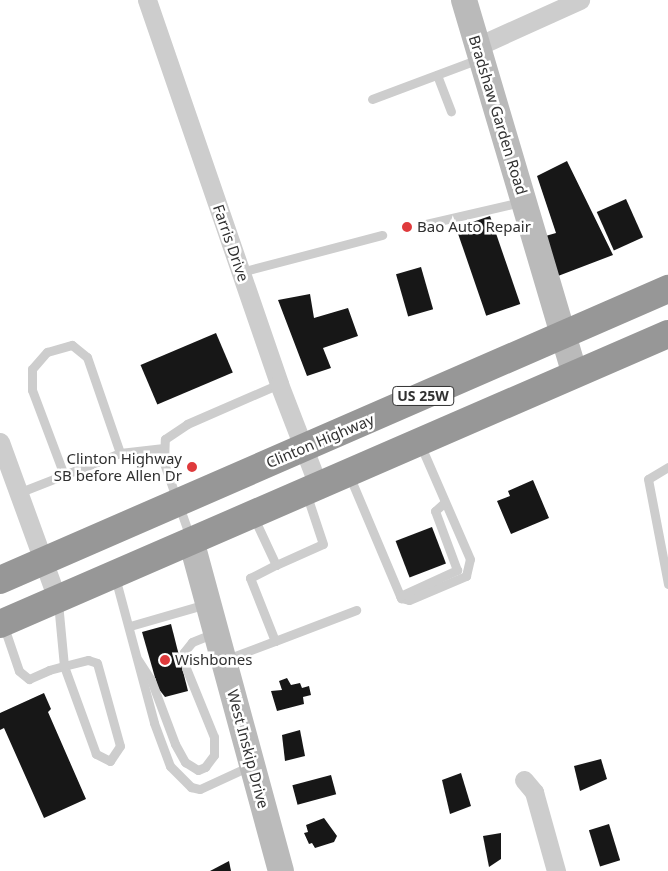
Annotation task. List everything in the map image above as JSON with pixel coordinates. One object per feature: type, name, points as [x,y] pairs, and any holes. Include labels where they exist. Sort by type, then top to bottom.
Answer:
[{"type":"highway","name":"Clinton Highway","points":[[0,580],[178,504],[563,333],[668,289]]},
{"type":"highway","name":"US 25W","points":[[1,623],[668,334]]},
{"type":"street","name":"Farris Drive","points":[[148,0],[279,384],[304,448],[312,488]]},
{"type":"street","name":"Bradshaw Garden Road","points":[[464,0],[575,374]]},
{"type":"street","points":[[480,52],[580,0]]},
{"type":"street","points":[[0,442],[57,599]]},
{"type":"street","name":"West Inskip Drive","points":[[191,540],[282,871]]},
{"type":"street","points":[[524,780],[534,792],[556,871]]},
{"type":"lane","points":[[372,99],[438,75],[480,52]]},
{"type":"lane","points":[[438,75],[451,111]]},
{"type":"lane","points":[[426,224],[524,201]]},
{"type":"lane","points":[[241,272],[382,235]]},
{"type":"lane","points":[[64,475],[32,390],[32,369],[47,352],[72,345],[87,357],[120,453]]},
{"type":"lane","points":[[191,540],[164,463],[165,439],[175,430],[279,384]]},
{"type":"lane","points":[[348,472],[400,596],[409,600],[469,572],[470,559],[419,442]]},
{"type":"lane","points":[[18,493],[120,453],[164,448]]},
{"type":"lane","points":[[668,467],[648,479],[668,584]]},
{"type":"lane","points":[[274,641],[250,578],[323,544],[312,488]]},
{"type":"lane","points":[[400,596],[457,570],[435,511],[445,502]]},
{"type":"lane","points":[[252,514],[276,565]]},
{"type":"lane","points":[[114,574],[130,626],[154,723],[170,766],[191,787],[200,789],[252,765]]},
{"type":"lane","points":[[1,623],[19,671],[29,679],[64,666],[88,660],[97,664],[120,746],[110,761],[96,754],[64,666],[57,599]]},
{"type":"lane","points":[[130,626],[208,603]]},
{"type":"lane","points":[[224,660],[356,610]]},
{"type":"lane","points":[[138,660],[151,680],[174,744],[186,762],[198,770],[205,767],[214,755],[214,737],[186,668],[184,652],[192,642],[216,632]]},
{"type":"building","points":[[567,161],[613,255],[558,276],[542,237],[556,233],[537,176]]},
{"type":"building","points":[[626,199],[643,237],[614,250],[597,212]]},
{"type":"building","points":[[490,216],[520,304],[486,316],[456,228]]},
{"type":"building","points":[[421,267],[433,309],[408,316],[396,274]]},
{"type":"building","points":[[310,294],[314,318],[348,308],[358,336],[323,348],[331,368],[307,376],[278,300]]},
{"type":"building","points":[[216,333],[233,373],[157,405],[141,365]]},
{"type":"building","points":[[533,480],[549,518],[511,534],[497,501],[510,496],[508,491]]},
{"type":"building","points":[[432,527],[446,563],[410,577],[396,541]]},
{"type":"building","name":"Wishbones","points":[[171,624],[188,691],[165,697],[158,688],[142,632]]},
{"type":"building","points":[[287,678],[291,685],[300,683],[302,688],[309,686],[311,695],[303,697],[304,704],[277,711],[271,691],[282,690],[279,681]]},
{"type":"building","points":[[44,693],[51,709],[48,712],[86,799],[44,818],[4,728],[0,730],[0,713]]},
{"type":"building","points":[[300,730],[305,756],[285,761],[282,735]]},
{"type":"building","points":[[601,759],[607,779],[580,791],[574,766]]},
{"type":"building","points":[[461,773],[471,806],[450,814],[442,780]]},
{"type":"building","points":[[331,775],[336,794],[298,805],[292,785]]},
{"type":"building","points":[[324,818],[337,836],[334,842],[315,848],[312,843],[309,844],[304,833],[308,832],[306,825]]},
{"type":"building","points":[[609,824],[620,860],[600,866],[589,830]]},
{"type":"building","points":[[501,833],[501,859],[489,867],[483,836]]},
{"type":"building","points":[[229,861],[231,871],[210,871]]},
{"type":"place","name":"Bao Auto Repair","points":[[407,227]]},
{"type":"place","name":"Clinton Highway SB before Allen Dr","points":[[192,467]]},
{"type":"place","name":"Wishbones","points":[[165,660]]}]
